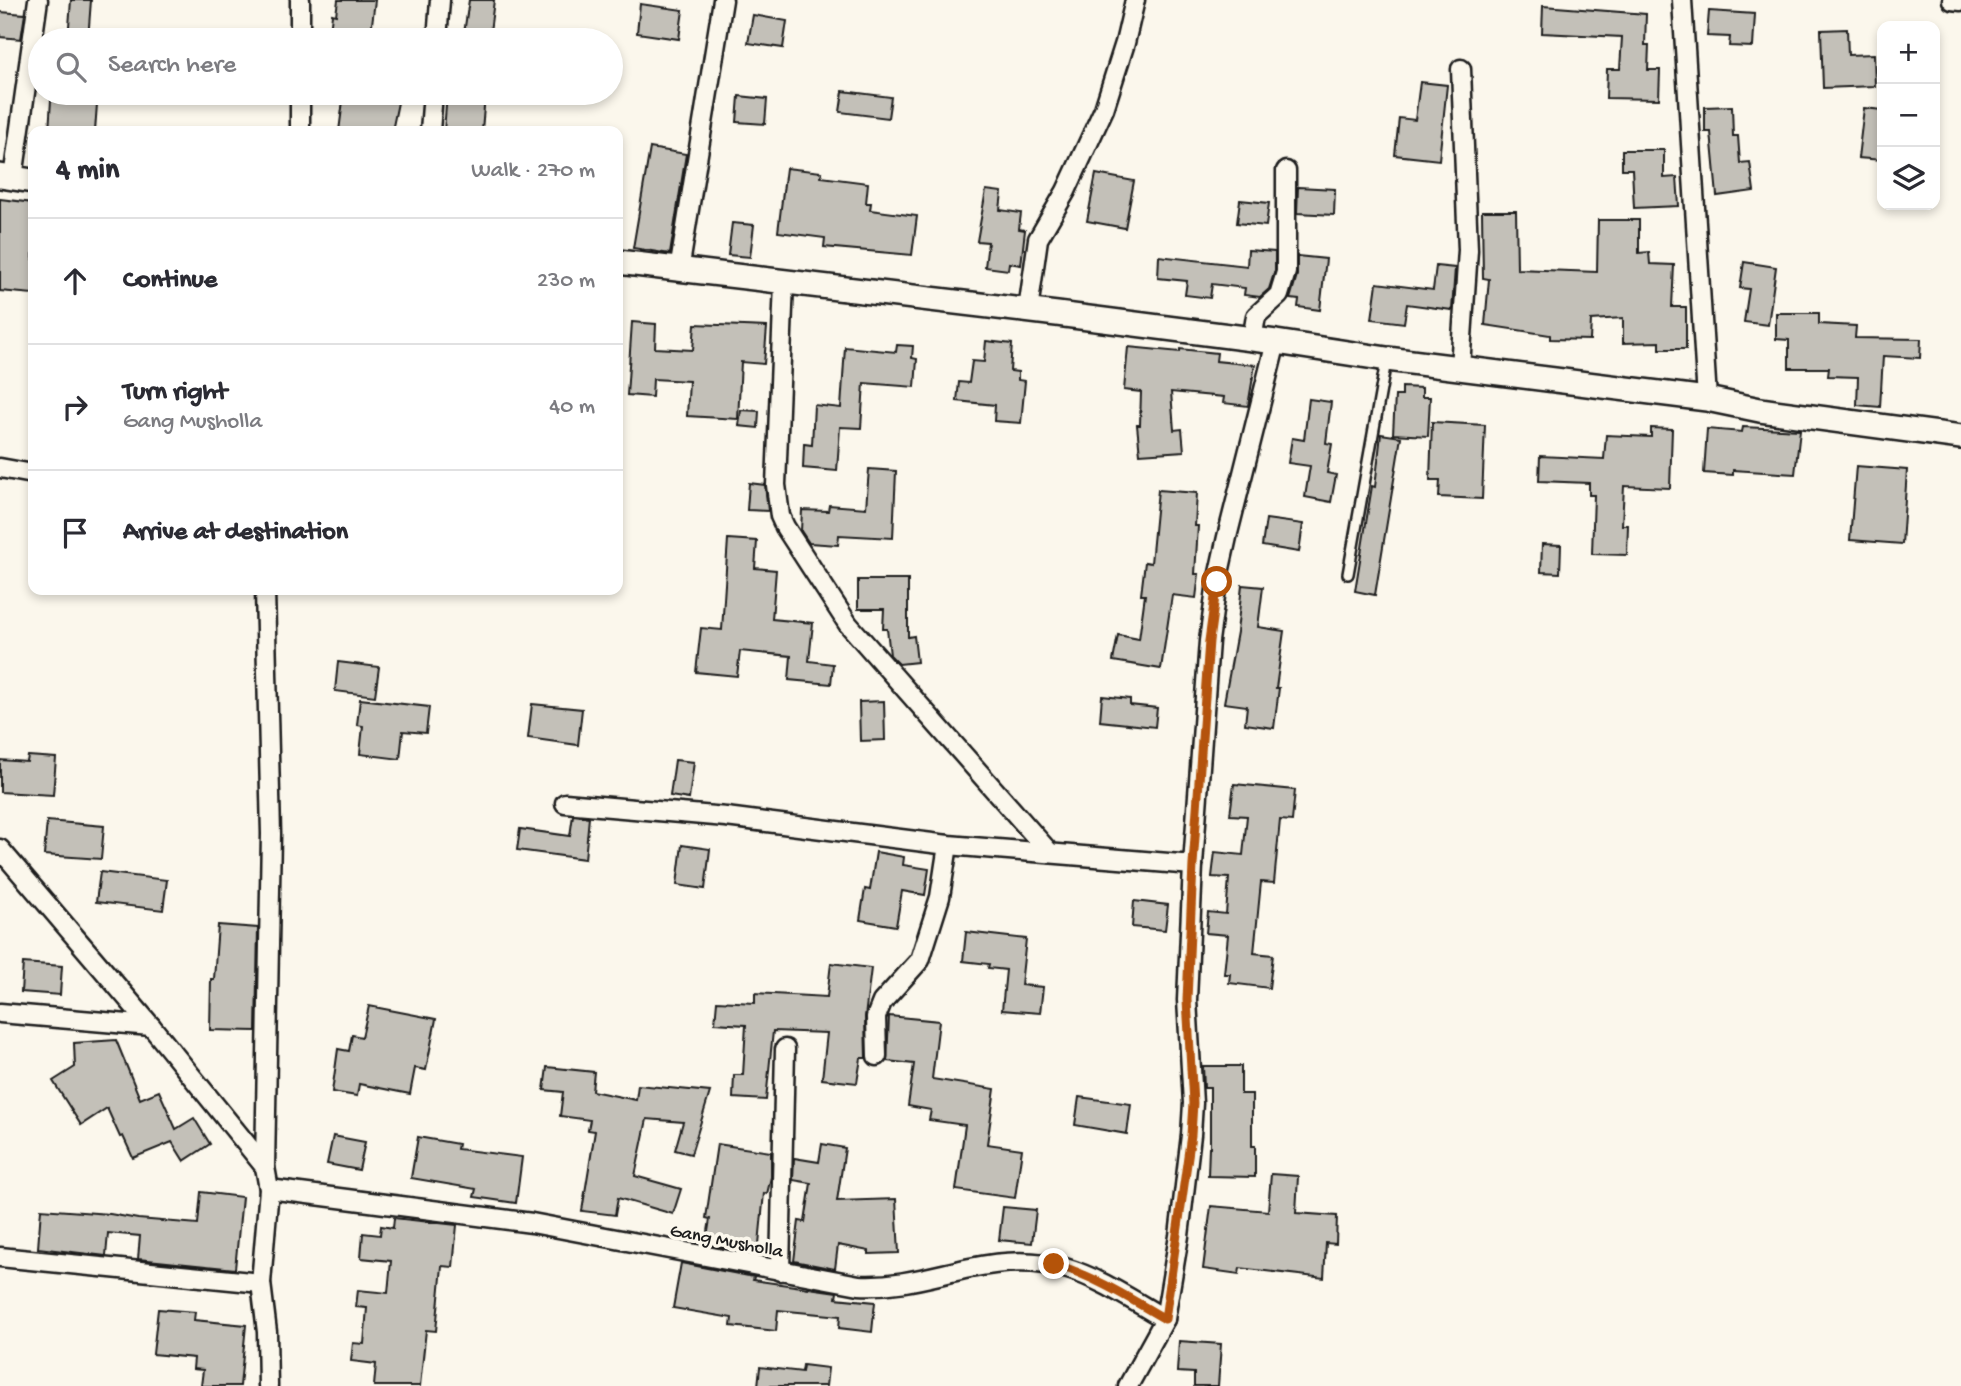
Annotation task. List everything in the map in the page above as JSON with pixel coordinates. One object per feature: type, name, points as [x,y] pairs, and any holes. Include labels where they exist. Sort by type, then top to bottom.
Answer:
[{"type":"street","points":[[34,28],[38,0]]},
{"type":"street","points":[[300,0],[300,28]]},
{"type":"street","points":[[438,28],[440,0]]},
{"type":"street","points":[[680,265],[723,0]]},
{"type":"street","points":[[1028,310],[1038,239],[1076,170],[1104,109],[1125,43],[1135,0]]},
{"type":"street","points":[[1682,0],[1707,399]]},
{"type":"street","points":[[1952,0],[1961,1]]},
{"type":"street","points":[[1460,367],[1468,250],[1461,69]]},
{"type":"street","points":[[15,179],[28,78]]},
{"type":"street","points":[[300,105],[300,126]]},
{"type":"street","points":[[430,126],[432,105]]},
{"type":"street","points":[[1252,340],[1256,316],[1279,295],[1286,272],[1286,171]]},
{"type":"street","points":[[623,262],[680,265],[784,282],[1276,342],[1387,359],[1707,399],[1760,410],[1961,437]]},
{"type":"street","points":[[784,282],[776,485],[780,516],[848,624],[1049,853]]},
{"type":"street","points":[[1128,1386],[1165,1319],[1191,1135],[1193,1103],[1187,1000],[1193,865],[1209,641],[1217,582],[1276,342]]},
{"type":"street","points":[[0,468],[28,473]]},
{"type":"street","points":[[265,595],[271,834],[265,1167],[269,1189],[261,1283],[267,1332],[268,1386]]},
{"type":"street","points":[[565,803],[726,817],[948,845],[1193,865]]},
{"type":"street","points":[[877,1056],[876,1017],[882,1002],[920,960],[940,897],[948,845]]},
{"type":"street","points":[[0,849],[151,1026],[265,1167]]},
{"type":"street","points":[[0,873],[22,876]]},
{"type":"street","points":[[0,1013],[151,1026]]},
{"type":"street","points":[[780,1271],[785,1049]]},
{"type":"street","name":"Gang Musholla","points":[[269,1189],[532,1223],[859,1285],[887,1286],[1004,1261],[1054,1264],[1078,1271],[1165,1319]]},
{"type":"street","points":[[0,1257],[261,1283]]},
{"type":"lane","points":[[1348,574],[1387,359]]},
{"type":"building","points":[[71,0],[91,0],[89,28],[69,28]]},
{"type":"building","points":[[338,0],[375,0],[372,28],[330,28],[332,14],[336,15]]},
{"type":"building","points":[[469,0],[494,0],[490,28],[465,28]]},
{"type":"building","points":[[640,4],[683,10],[679,39],[637,33]]},
{"type":"building","points":[[1543,6],[1646,14],[1645,45],[1649,45],[1648,70],[1660,70],[1659,99],[1606,98],[1607,69],[1620,69],[1622,37],[1542,33]]},
{"type":"building","points":[[1709,11],[1755,14],[1753,47],[1729,46],[1730,37],[1707,36]]},
{"type":"building","points":[[0,12],[25,14],[21,39],[0,37]]},
{"type":"building","points":[[753,15],[787,21],[783,48],[748,43]]},
{"type":"building","points":[[1847,29],[1848,55],[1874,54],[1875,86],[1823,88],[1821,30]]},
{"type":"building","points":[[1420,82],[1447,85],[1439,160],[1395,155],[1399,118],[1415,120]]},
{"type":"building","points":[[843,91],[891,97],[888,118],[840,112]]},
{"type":"building","points":[[739,96],[767,99],[765,124],[737,122]]},
{"type":"building","points":[[51,105],[97,105],[95,126],[49,126]]},
{"type":"building","points":[[342,105],[397,105],[393,126],[340,126]]},
{"type":"building","points":[[446,105],[484,105],[482,126],[444,126]]},
{"type":"building","points":[[1732,106],[1733,136],[1738,136],[1740,163],[1750,162],[1754,191],[1717,196],[1711,132],[1705,132],[1705,107]]},
{"type":"building","points":[[1864,108],[1877,109],[1877,160],[1858,158]]},
{"type":"building","points":[[650,148],[686,154],[670,254],[633,248]]},
{"type":"building","points":[[1622,150],[1664,150],[1664,178],[1677,177],[1679,206],[1634,208],[1632,169],[1622,169]]},
{"type":"building","points":[[786,168],[822,172],[821,177],[868,183],[866,203],[871,203],[870,210],[917,216],[912,255],[824,247],[825,238],[778,232]]},
{"type":"building","points":[[1096,174],[1134,181],[1125,228],[1087,221]]},
{"type":"building","points":[[1298,187],[1335,189],[1334,215],[1297,213]]},
{"type":"building","points":[[986,190],[1002,192],[1000,210],[1021,213],[1019,229],[1025,230],[1021,265],[1009,263],[1008,270],[985,267],[988,242],[977,241]]},
{"type":"building","points":[[0,199],[28,202],[28,294],[0,291]]},
{"type":"building","points":[[1240,200],[1269,203],[1266,226],[1237,223]]},
{"type":"building","points":[[1482,211],[1516,211],[1517,269],[1597,272],[1598,220],[1639,220],[1639,253],[1649,252],[1650,264],[1674,265],[1672,307],[1686,307],[1686,349],[1660,349],[1660,342],[1623,343],[1623,318],[1591,320],[1590,340],[1550,339],[1550,335],[1485,325],[1489,279],[1483,278]]},
{"type":"building","points":[[732,223],[754,225],[750,257],[728,255]]},
{"type":"building","points":[[1248,250],[1275,252],[1275,270],[1269,289],[1260,297],[1244,295],[1245,288],[1212,284],[1210,298],[1185,295],[1187,281],[1158,278],[1159,256],[1247,266]]},
{"type":"building","points":[[1297,256],[1326,259],[1320,310],[1298,307],[1299,300],[1290,299],[1297,275]]},
{"type":"building","points":[[1744,262],[1776,267],[1768,325],[1744,322],[1749,289],[1740,288]]},
{"type":"building","points":[[1436,266],[1455,268],[1452,310],[1407,304],[1404,323],[1372,319],[1377,283],[1433,290]]},
{"type":"building","points":[[1776,313],[1819,313],[1819,324],[1856,326],[1855,338],[1921,339],[1920,358],[1883,356],[1880,407],[1857,405],[1858,377],[1828,376],[1829,368],[1789,368],[1789,340],[1776,339]]},
{"type":"building","points":[[632,322],[656,324],[655,348],[693,350],[695,324],[767,327],[764,364],[741,362],[738,419],[687,416],[689,381],[653,379],[652,397],[627,395]]},
{"type":"building","points":[[986,341],[1012,344],[1010,371],[1018,372],[1018,380],[1025,381],[1021,423],[994,421],[995,405],[957,401],[959,382],[969,383],[972,361],[984,362]]},
{"type":"building","points":[[897,345],[913,346],[912,358],[917,359],[915,387],[864,383],[861,428],[840,427],[837,471],[803,468],[804,444],[812,445],[814,405],[841,408],[845,347],[896,352]]},
{"type":"building","points":[[1128,347],[1217,353],[1216,361],[1255,365],[1248,406],[1223,403],[1224,397],[1171,392],[1174,430],[1182,429],[1184,451],[1140,454],[1137,425],[1140,425],[1141,392],[1124,390]]},
{"type":"building","points":[[1402,387],[1422,388],[1422,397],[1430,397],[1428,436],[1393,434],[1395,396],[1402,396]]},
{"type":"building","points":[[1309,399],[1331,402],[1326,443],[1332,444],[1327,473],[1336,475],[1331,502],[1305,497],[1310,466],[1288,463],[1292,438],[1304,440]]},
{"type":"building","points":[[741,410],[759,411],[758,428],[739,426]]},
{"type":"building","points":[[1432,422],[1485,425],[1482,499],[1439,497],[1440,480],[1430,480]]},
{"type":"building","points":[[1743,427],[1800,430],[1795,474],[1733,470],[1733,475],[1704,473],[1707,429],[1742,432]]},
{"type":"building","points":[[1651,428],[1672,429],[1670,488],[1624,486],[1622,525],[1628,525],[1627,555],[1592,554],[1594,495],[1589,495],[1589,483],[1539,481],[1540,456],[1604,459],[1606,435],[1651,437]]},
{"type":"building","points":[[1381,434],[1401,437],[1375,595],[1355,591],[1372,486],[1375,487]]},
{"type":"building","points":[[1856,466],[1907,470],[1902,544],[1850,540]]},
{"type":"building","points":[[869,469],[896,471],[893,538],[839,535],[838,545],[809,543],[801,531],[802,510],[828,511],[829,505],[866,508]]},
{"type":"building","points":[[749,483],[765,485],[768,511],[747,510]]},
{"type":"building","points":[[1158,490],[1197,493],[1195,574],[1199,574],[1196,598],[1172,595],[1161,669],[1113,661],[1118,635],[1139,639],[1145,595],[1141,595],[1145,562],[1151,563]]},
{"type":"building","points":[[1266,519],[1303,524],[1299,552],[1262,546]]},
{"type":"building","points":[[728,539],[757,541],[755,568],[776,570],[772,619],[813,623],[809,661],[833,664],[831,684],[789,680],[791,656],[740,651],[737,676],[696,672],[701,628],[722,630]]},
{"type":"building","points":[[1542,544],[1561,545],[1560,573],[1541,572]]},
{"type":"building","points":[[858,580],[908,580],[908,637],[914,636],[917,662],[899,664],[890,655],[887,629],[883,629],[884,609],[858,609]]},
{"type":"building","points":[[1242,585],[1263,587],[1258,627],[1284,631],[1276,688],[1279,688],[1274,728],[1245,724],[1247,706],[1224,703],[1237,632]]},
{"type":"building","points":[[338,662],[379,667],[375,696],[335,691]]},
{"type":"building","points":[[1102,696],[1130,699],[1130,705],[1157,708],[1155,727],[1100,721]]},
{"type":"building","points":[[360,699],[429,707],[426,733],[403,731],[400,759],[360,754],[363,726],[357,725]]},
{"type":"building","points":[[884,701],[885,740],[860,741],[859,702]]},
{"type":"building","points":[[532,704],[582,709],[578,745],[528,738]]},
{"type":"building","points":[[28,756],[56,758],[53,795],[0,792],[0,760],[27,762]]},
{"type":"building","points":[[675,760],[694,762],[689,799],[670,796]]},
{"type":"building","points":[[1234,784],[1295,790],[1292,821],[1280,820],[1274,883],[1261,882],[1254,953],[1273,955],[1269,988],[1229,983],[1230,974],[1224,974],[1228,935],[1206,933],[1208,912],[1226,914],[1229,878],[1212,877],[1215,852],[1243,855],[1247,816],[1230,815]]},
{"type":"building","points":[[573,815],[589,817],[585,859],[517,850],[520,829],[570,836]]},
{"type":"building","points":[[47,821],[104,826],[101,859],[44,855]]},
{"type":"building","points":[[682,845],[710,849],[705,889],[677,885]]},
{"type":"building","points":[[876,852],[904,857],[903,865],[929,869],[925,895],[902,891],[896,926],[860,920],[865,889],[870,890]]},
{"type":"building","points":[[100,872],[167,880],[163,910],[96,902]]},
{"type":"building","points":[[1134,901],[1168,905],[1165,930],[1132,927]]},
{"type":"building","points":[[218,925],[258,928],[256,1031],[210,1030],[211,979],[214,979]]},
{"type":"building","points":[[966,932],[1026,939],[1021,985],[1043,987],[1040,1013],[1002,1010],[1006,970],[988,968],[989,964],[963,961]]},
{"type":"building","points":[[23,963],[62,966],[60,995],[21,992]]},
{"type":"building","points":[[831,963],[871,968],[865,1017],[866,1058],[861,1058],[857,1083],[822,1079],[827,1033],[773,1031],[766,1100],[733,1098],[734,1075],[743,1075],[746,1025],[715,1023],[717,1001],[755,1003],[755,993],[827,997]]},
{"type":"building","points":[[369,1006],[436,1019],[426,1070],[415,1068],[410,1094],[359,1084],[357,1096],[332,1092],[338,1049],[349,1051],[352,1035],[362,1037]]},
{"type":"building","points":[[889,1016],[939,1021],[932,1079],[995,1089],[987,1144],[1022,1149],[1015,1198],[956,1190],[965,1125],[929,1120],[931,1110],[908,1106],[914,1064],[887,1061]]},
{"type":"building","points":[[116,1040],[140,1099],[159,1091],[176,1129],[194,1118],[210,1144],[184,1161],[172,1142],[133,1158],[107,1108],[81,1125],[53,1081],[75,1067],[74,1043]]},
{"type":"building","points":[[1203,1066],[1241,1066],[1241,1094],[1252,1094],[1255,1177],[1208,1176],[1210,1088],[1204,1088]]},
{"type":"building","points":[[547,1067],[594,1072],[592,1091],[636,1100],[638,1085],[710,1092],[691,1154],[675,1150],[683,1122],[647,1119],[635,1176],[681,1189],[673,1214],[618,1198],[615,1215],[582,1211],[595,1131],[588,1130],[590,1120],[560,1116],[563,1092],[544,1090]]},
{"type":"building","points":[[1079,1097],[1131,1104],[1127,1134],[1075,1125]]},
{"type":"building","points":[[333,1136],[365,1142],[359,1170],[327,1164]]},
{"type":"building","points":[[418,1137],[458,1144],[457,1149],[522,1157],[516,1203],[474,1197],[476,1189],[411,1178]]},
{"type":"building","points":[[717,1144],[771,1152],[771,1177],[767,1194],[764,1193],[758,1254],[706,1244],[710,1219],[706,1218]]},
{"type":"building","points":[[822,1144],[845,1148],[837,1201],[896,1199],[899,1253],[869,1254],[869,1251],[838,1245],[835,1269],[794,1261],[799,1221],[805,1222],[811,1183],[793,1180],[794,1158],[819,1162]]},
{"type":"building","points":[[1271,1174],[1298,1176],[1296,1213],[1337,1216],[1336,1244],[1326,1243],[1324,1278],[1240,1268],[1239,1274],[1203,1269],[1211,1206],[1268,1211]]},
{"type":"building","points":[[201,1192],[242,1197],[235,1269],[138,1259],[140,1236],[108,1233],[106,1256],[38,1248],[41,1209],[198,1224]]},
{"type":"building","points":[[1003,1207],[1036,1210],[1032,1243],[999,1240]]},
{"type":"building","points":[[394,1218],[457,1225],[453,1267],[442,1266],[436,1331],[426,1330],[420,1386],[374,1386],[376,1364],[351,1361],[353,1343],[364,1344],[367,1308],[356,1307],[358,1290],[388,1293],[391,1261],[361,1258],[363,1233],[380,1235],[381,1226],[393,1228]]},
{"type":"building","points":[[681,1263],[754,1277],[753,1280],[837,1292],[836,1298],[875,1302],[872,1332],[839,1328],[840,1316],[778,1310],[776,1331],[731,1326],[732,1318],[673,1308]]},
{"type":"building","points":[[158,1309],[195,1312],[194,1320],[246,1325],[240,1386],[201,1386],[203,1370],[193,1369],[194,1358],[153,1354]]},
{"type":"building","points":[[1179,1341],[1221,1344],[1218,1386],[1194,1386],[1194,1373],[1177,1372]]},
{"type":"building","points":[[803,1365],[828,1368],[826,1386],[758,1386],[760,1367],[802,1372]]},
{"type":"route","points":[[1054,1264],[1078,1271],[1165,1319],[1191,1135],[1193,1103],[1187,1000],[1193,865],[1209,641],[1217,582]]}]
